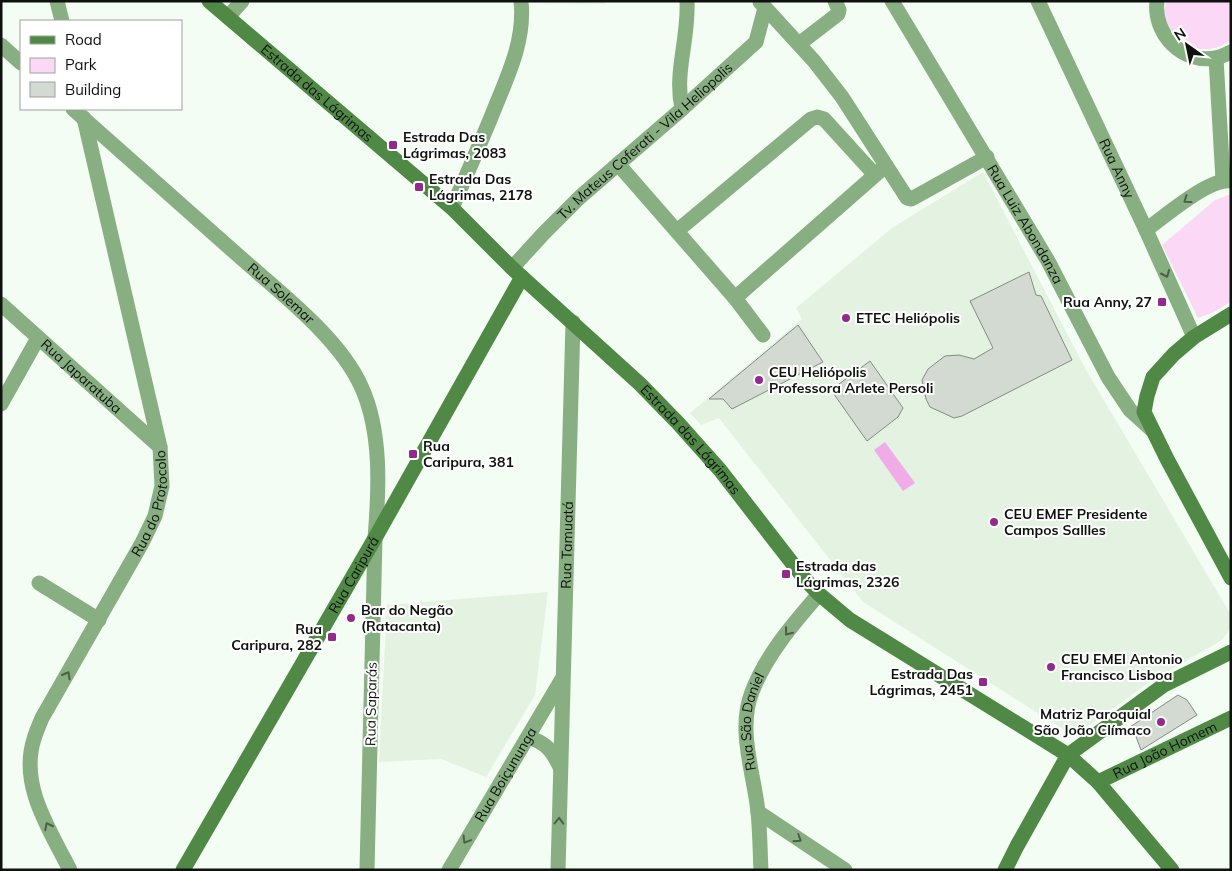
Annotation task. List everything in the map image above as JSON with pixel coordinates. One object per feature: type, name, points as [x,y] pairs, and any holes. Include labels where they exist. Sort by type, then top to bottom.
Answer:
[{"type":"street","points":[[57,1],[62,20]]},
{"type":"street","name":"Estrada das Lágrimas","points":[[210,1],[452,208],[517,272],[640,384],[720,470],[818,594],[850,620],[1068,755],[1098,782],[1172,870]]},
{"type":"street","points":[[228,17],[242,1]]},
{"type":"street","points":[[452,208],[487,129],[519,44],[523,17],[522,1]]},
{"type":"street","points":[[682,110],[678,84],[688,15],[686,1]]},
{"type":"street","points":[[799,44],[838,14],[839,10],[835,1]]},
{"type":"street","name":"Rua Luiz Abondanza","points":[[892,1],[1048,261],[1112,383],[1130,410],[1153,431],[1231,578]]},
{"type":"street","name":"Rua Anny","points":[[1038,1],[1146,230],[1194,337]]},
{"type":"street","points":[[1157,1],[1156,11],[1160,27],[1169,42],[1182,52],[1198,58],[1216,58],[1231,52]]},
{"type":"street","points":[[762,5],[799,44],[842,97],[867,134],[880,171]]},
{"type":"street","name":"Tv. Mateus Coferati - Vila Heliopolis","points":[[517,272],[544,233],[580,197],[682,110],[756,42],[762,5]]},
{"type":"street","points":[[1,45],[20,62]]},
{"type":"street","points":[[1146,230],[1202,189],[1227,180],[1216,58]]},
{"type":"street","name":"Rua do Protocolo","points":[[70,870],[44,818],[32,787],[30,763],[33,741],[42,718],[142,543],[154,516],[162,486],[160,447],[80,112]]},
{"type":"street","name":"Rua Solemar","points":[[80,112],[303,313],[346,360],[361,386],[367,403],[377,454],[379,491],[375,538]]},
{"type":"street","points":[[677,231],[811,119],[817,117],[824,119],[907,198],[911,199],[987,157]]},
{"type":"street","points":[[618,164],[735,298],[763,335]]},
{"type":"street","points":[[735,298],[880,171]]},
{"type":"street","name":"Rua Caripurá","points":[[183,870],[375,538],[517,272]]},
{"type":"street","name":"Rua Japaratuba","points":[[1,304],[160,447]]},
{"type":"street","points":[[1153,431],[1144,412],[1153,378],[1174,354],[1194,337],[1231,314]]},
{"type":"street","name":"Rua Tamuatá","points":[[558,870],[573,322]]},
{"type":"street","points":[[1,404],[38,338]]},
{"type":"street","name":"Rua Saparás","points":[[367,870],[375,538]]},
{"type":"street","points":[[39,582],[99,620]]},
{"type":"street","name":"Rua São Daniel","points":[[761,870],[758,812],[748,753],[745,720],[751,693],[763,667],[818,594]]},
{"type":"street","points":[[1005,870],[1068,755],[1164,685],[1231,652]]},
{"type":"street","name":"Rua Boiçununga","points":[[449,870],[563,678]]},
{"type":"street","name":"Rua João Homem","points":[[1098,782],[1231,718]]},
{"type":"street","points":[[528,737],[539,740],[546,746],[551,751],[560,768]]},
{"type":"street","points":[[758,812],[845,870]]},
{"type":"shaded area","points":[[533,1],[604,1],[605,4],[533,3]]},
{"type":"shaded area","points":[[983,172],[1085,368],[1231,615],[1231,627],[1222,640],[1147,684],[1074,736],[863,602],[719,418],[701,425],[690,413],[802,319],[796,308],[892,228]]},
{"type":"shaded area","points":[[885,442],[915,483],[903,491],[874,450]]},
{"type":"shaded area","points":[[548,592],[535,695],[486,777],[441,759],[379,762],[387,605]]},
{"type":"green space","points":[[1166,1],[1231,1],[1231,41],[1208,49],[1188,45],[1174,34],[1169,27],[1166,19]]},
{"type":"green space","points":[[1231,194],[1231,302],[1214,312],[1198,318],[1162,245],[1215,200]]},
{"type":"building","points":[[1029,272],[1036,295],[1041,296],[1072,360],[962,416],[954,418],[930,407],[926,399],[922,380],[928,369],[945,356],[959,355],[974,359],[993,348],[970,301]]},
{"type":"building","name":"CEU Heliópolis Professora Arlete Persoli","points":[[798,325],[823,362],[732,409],[723,399],[709,399]]},
{"type":"building","points":[[870,361],[903,408],[898,417],[867,441],[831,390]]},
{"type":"building","name":"Matriz Paroquial São João Clímaco","points":[[1178,695],[1187,700],[1197,715],[1141,750],[1135,734],[1127,729]]},
{"type":"place","name":"Estrada Das Lágrimas, 2083","points":[[393,145]]},
{"type":"place","name":"Estrada Das Lágrimas, 2178","points":[[419,187]]},
{"type":"place","name":"Rua Anny, 27","points":[[1162,302]]},
{"type":"place","name":"ETEC Heliópolis","points":[[846,318]]},
{"type":"place","name":"CEU Heliópolis Professora Arlete Persoli","points":[[759,380]]},
{"type":"place","name":"Rua Caripura, 381","points":[[413,454]]},
{"type":"place","name":"CEU EMEF Presidente Campos Sallles","points":[[994,522]]},
{"type":"place","name":"Estrada das Lágrimas, 2326","points":[[786,574]]},
{"type":"place","name":"Bar do Negão (Ratacanta)","points":[[351,618]]},
{"type":"place","name":"Rua Caripura, 282","points":[[332,637]]},
{"type":"place","name":"CEU EMEI Antonio Francisco Lisboa","points":[[1051,667]]},
{"type":"place","name":"Estrada Das Lágrimas, 2451","points":[[983,682]]},
{"type":"place","name":"Matriz Paroquial São João Clímaco","points":[[1161,722]]}]
